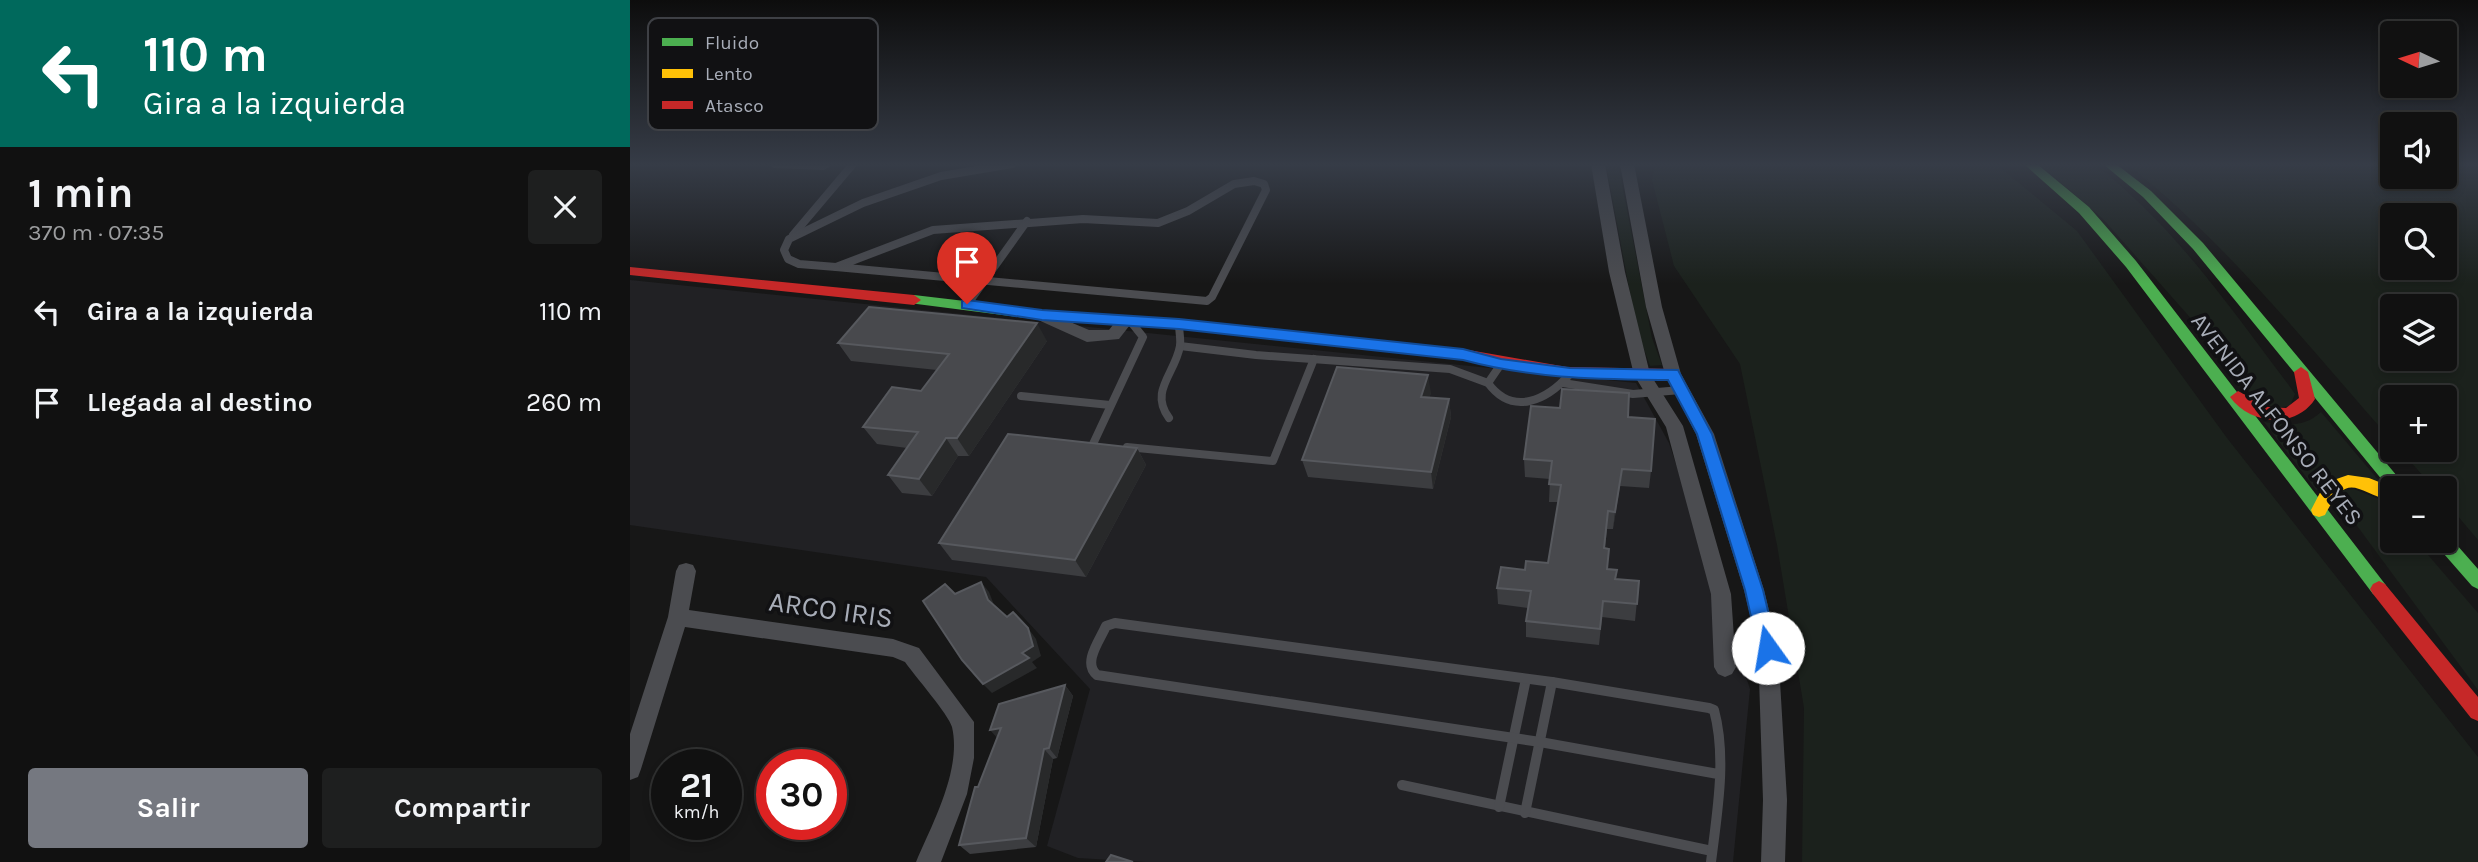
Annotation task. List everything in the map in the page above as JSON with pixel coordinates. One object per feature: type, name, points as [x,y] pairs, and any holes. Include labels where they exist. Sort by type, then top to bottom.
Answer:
[{"type":"main road","name":"AVENIDA ALFONSO REYES","points":[[2077,204],[2135,270],[2218,381],[2478,712]]},
{"type":"main road","name":"AVENIDA ALFONSO REYES","points":[[2157,204],[2198,246],[2389,476]]},
{"type":"main road","points":[[630,271],[967,304],[1042,315]]},
{"type":"main road","points":[[1128,321],[1174,323],[1463,354],[1567,378],[1642,375],[1677,382]]},
{"type":"main road","points":[[2218,381],[2254,408],[2280,416],[2293,416],[2301,411],[2308,399],[2299,368]]},
{"type":"main road","points":[[2319,510],[2320,497],[2334,484],[2358,481],[2380,488]]},
{"type":"main road","points":[[2454,553],[2478,581]]},
{"type":"street","points":[[1605,204],[1616,272],[1642,375],[1674,426],[1721,594],[1726,667]]},
{"type":"street","points":[[1635,204],[1654,307],[1677,382],[1704,434],[1754,590],[1768,648],[1775,800],[1773,862]]},
{"type":"street","points":[[1042,315],[1087,337],[1113,335],[1128,321]]},
{"type":"street","points":[[630,769],[678,617],[686,571]]},
{"type":"street","points":[[1721,594],[1754,590]]},
{"type":"street","name":"ARCO IRIS","points":[[678,617],[893,648],[912,655],[963,722],[964,735],[956,794],[946,827],[928,862]]},
{"type":"lane","points":[[819,204],[789,240],[784,250],[788,259],[799,264],[1207,301],[1212,297],[1258,204]]},
{"type":"lane","points":[[789,240],[830,217],[863,204]]},
{"type":"lane","points":[[834,268],[933,230],[1027,221],[1083,219],[1158,223],[1200,204]]},
{"type":"lane","points":[[967,304],[1027,221]]},
{"type":"lane","points":[[1128,321],[1143,337]]},
{"type":"lane","points":[[1093,444],[1143,337],[1174,323],[1180,346],[1161,394],[1161,407],[1169,418]]},
{"type":"lane","points":[[1180,346],[1450,369],[1488,383],[1499,398],[1511,403],[1538,398],[1567,378],[1633,394],[1653,394],[1677,382]]},
{"type":"lane","points":[[1117,446],[1273,461],[1314,359]]},
{"type":"lane","points":[[1488,383],[1501,364]]},
{"type":"lane","points":[[1021,396],[1110,405]]},
{"type":"lane","points":[[1081,443],[1105,445]]},
{"type":"lane","points":[[1402,785],[1711,856],[1718,774],[1719,727],[1714,710],[1552,682],[1115,623],[1106,626],[1090,662],[1092,671],[1097,675],[1540,742],[1718,774]]},
{"type":"lane","points":[[1499,807],[1526,679]]},
{"type":"lane","points":[[1525,813],[1552,682]]},
{"type":"shaded area","points":[[1613,204],[1626,204],[1652,338],[1662,365],[1650,366],[1639,335]]},
{"type":"shaded area","points":[[1658,204],[2045,204],[2077,231],[2227,438],[2478,757],[2478,862],[1802,862],[1804,708],[1777,545],[1740,364],[1674,266]]},
{"type":"shaded area","points":[[2086,204],[2141,204],[2149,212],[2198,267],[2288,384],[2295,394],[2290,406],[2274,408],[2253,397],[2209,339],[2103,219]]},
{"type":"shaded area","points":[[2174,204],[2380,204],[2380,280],[2457,280],[2457,204],[2478,204],[2478,540],[2457,515],[2457,476],[2423,476],[2411,462],[2457,462],[2457,385],[2380,385],[2380,427],[2233,261]]},
{"type":"shaded area","points":[[630,280],[1636,383],[1669,443],[1750,689],[1733,862],[1145,862],[1078,858],[1047,846],[1090,689],[986,577],[630,525]]},
{"type":"shaded area","points":[[2321,412],[2380,482],[2316,490],[2264,422],[2301,423]]},
{"type":"shaded area","points":[[2354,489],[2380,500],[2380,553],[2426,553],[2478,613],[2478,690],[2341,504],[2339,495],[2344,490]]},
{"type":"building","points":[[869,307],[1037,323],[957,438],[946,438],[919,479],[888,475],[918,432],[863,427],[892,387],[921,391],[949,354],[838,343]]},
{"type":"building","points":[[1337,367],[1428,375],[1421,397],[1449,399],[1431,472],[1302,460]]},
{"type":"building","points":[[1562,389],[1629,393],[1628,417],[1655,419],[1651,471],[1622,469],[1615,512],[1608,511],[1604,548],[1609,549],[1607,569],[1617,570],[1615,579],[1639,581],[1637,604],[1603,601],[1600,629],[1526,621],[1531,591],[1497,588],[1501,567],[1525,570],[1526,561],[1548,563],[1561,485],[1549,484],[1552,461],[1524,459],[1531,406],[1560,408]]},
{"type":"building","points":[[1008,434],[1137,448],[1075,560],[939,543]]},
{"type":"building","points":[[981,582],[988,600],[1007,617],[1013,612],[1028,628],[1033,646],[1022,653],[1029,658],[983,684],[962,660],[923,601],[945,584],[955,594]]},
{"type":"building","points":[[1065,685],[1049,748],[1044,749],[1026,838],[959,845],[975,787],[978,787],[1001,728],[990,730],[999,704]]},
{"type":"building","points":[[1111,855],[1133,862],[1106,862]]},
{"type":"traffic: fast","points":[[2077,204],[2131,264],[2379,589]]},
{"type":"traffic: fast","points":[[2157,204],[2198,246],[2389,476]]},
{"type":"traffic: fast","points":[[914,300],[1042,315],[1179,324],[1383,346]]},
{"type":"traffic: fast","points":[[2454,553],[2478,581]]},
{"type":"traffic: slow","points":[[2319,510],[2324,497],[2339,483],[2359,482],[2380,490]]},
{"type":"traffic: jam","points":[[630,271],[914,300]]},
{"type":"traffic: jam","points":[[1383,346],[1463,354],[1567,372],[1673,374]]},
{"type":"traffic: jam","points":[[2238,397],[2265,412],[2282,415],[2291,412],[2307,399],[2301,372]]},
{"type":"traffic: jam","points":[[2379,589],[2478,712]]},
{"type":"route","points":[[967,304],[1042,315],[1179,324],[1463,354],[1501,364],[1570,374],[1673,374],[1704,434],[1754,590],[1768,648]]}]
